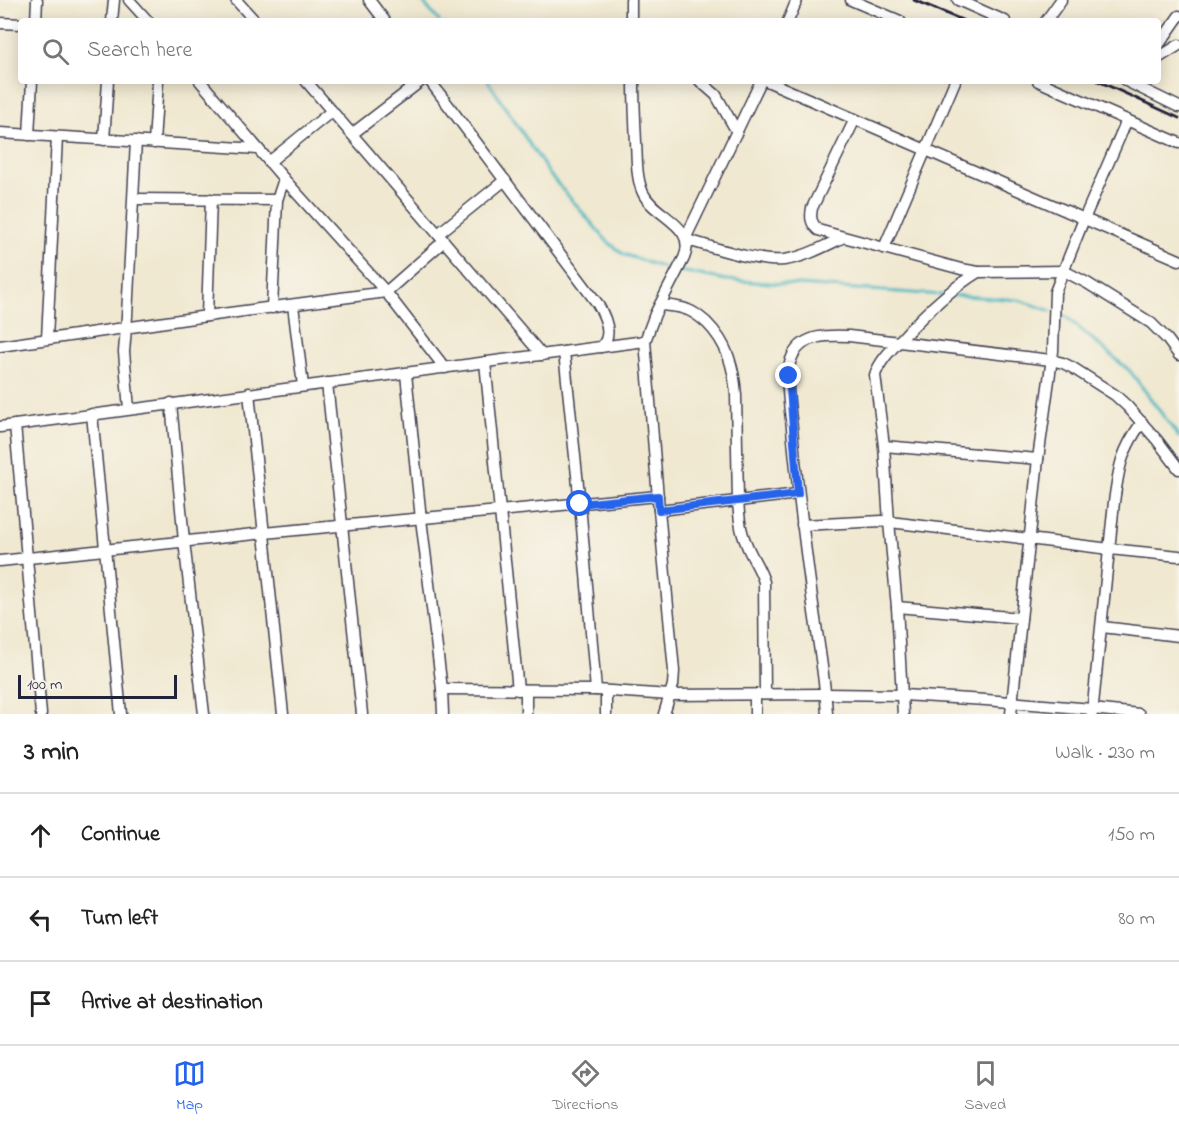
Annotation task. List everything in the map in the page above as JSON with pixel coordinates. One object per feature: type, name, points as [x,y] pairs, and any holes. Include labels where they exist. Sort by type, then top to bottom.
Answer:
[{"type":"street","points":[[36,18],[37,0]]},
{"type":"street","points":[[112,18],[114,0]]},
{"type":"street","points":[[129,0],[145,18]]},
{"type":"street","points":[[236,0],[252,18]]},
{"type":"street","points":[[369,0],[383,18]]},
{"type":"street","points":[[631,0],[632,18]]},
{"type":"street","points":[[789,18],[797,0]]},
{"type":"street","points":[[851,0],[893,18]]},
{"type":"street","points":[[958,0],[998,18]]},
{"type":"street","points":[[1048,18],[1061,0]]},
{"type":"street","points":[[1161,42],[1179,16]]},
{"type":"street","points":[[0,23],[18,24]]},
{"type":"street","points":[[1161,56],[1179,45]]},
{"type":"street","points":[[28,135],[32,84]]},
{"type":"street","points":[[104,140],[108,84]]},
{"type":"street","points":[[154,143],[158,84]]},
{"type":"street","points":[[203,84],[386,292],[445,368]]},
{"type":"street","points":[[309,84],[542,355]]},
{"type":"street","points":[[352,134],[417,84]]},
{"type":"street","points":[[432,84],[597,303],[607,324],[607,338],[601,347]]},
{"type":"street","points":[[634,84],[640,185],[649,202],[687,238],[768,261],[806,255],[842,238]]},
{"type":"street","points":[[703,84],[716,95],[737,132]]},
{"type":"street","points":[[664,714],[673,686],[674,671],[645,341],[651,323],[684,258],[688,246],[687,238],[760,84]]},
{"type":"street","points":[[774,84],[1179,260]]},
{"type":"street","points":[[884,248],[954,84]]},
{"type":"street","points":[[1045,84],[1179,143]]},
{"type":"street","points":[[1134,84],[1179,106]]},
{"type":"street","points":[[269,162],[332,111]]},
{"type":"street","points":[[855,119],[813,208],[811,215],[813,225],[818,230],[978,272],[1064,272],[1095,288],[1151,323],[1179,355]]},
{"type":"street","points":[[1011,714],[1038,459],[1054,334],[1055,292],[1127,120]]},
{"type":"street","points":[[0,133],[258,149]]},
{"type":"street","points":[[47,339],[57,137]]},
{"type":"street","points":[[129,410],[124,352],[136,141]]},
{"type":"street","points":[[272,308],[277,200],[284,179]]},
{"type":"street","points":[[0,346],[386,292],[505,180]]},
{"type":"street","points":[[134,199],[277,200]]},
{"type":"street","points":[[207,316],[211,199]]},
{"type":"street","points":[[903,714],[884,446],[875,375],[883,361],[926,312],[947,293],[978,272]]},
{"type":"street","points":[[292,304],[303,386]]},
{"type":"street","points":[[660,305],[684,308],[696,314],[716,332],[731,361],[736,395],[738,501],[744,541],[764,582],[760,695],[754,714]]},
{"type":"street","points":[[827,714],[798,494],[789,387],[789,364],[801,344],[821,336],[849,336],[1063,363],[1115,395],[1142,422],[1179,469]]},
{"type":"street","points":[[0,427],[645,341]]},
{"type":"street","points":[[564,352],[601,691],[606,714]]},
{"type":"street","points":[[485,362],[500,512],[526,714]]},
{"type":"street","points":[[406,374],[443,714]]},
{"type":"street","points":[[327,383],[362,714]]},
{"type":"street","points":[[249,393],[283,714]]},
{"type":"street","points":[[171,403],[204,714]]},
{"type":"street","points":[[92,414],[121,714]]},
{"type":"street","points":[[1092,711],[1115,492],[1121,461],[1127,446],[1142,422]]},
{"type":"street","points":[[15,425],[41,714]]},
{"type":"street","points":[[884,446],[1038,459]]},
{"type":"street","points":[[659,510],[798,494]]},
{"type":"street","points":[[0,561],[264,533],[658,496]]},
{"type":"street","points":[[802,525],[889,522],[1179,556]]},
{"type":"street","points":[[897,607],[1021,618]]},
{"type":"street","points":[[1102,627],[1179,636]]},
{"type":"street","points":[[442,689],[601,691],[670,695],[903,694],[1138,714]]},
{"type":"waterway","points":[[421,0],[436,18]]},
{"type":"waterway","points":[[490,84],[550,175],[607,241],[623,254],[674,270]]},
{"type":"waterway","points":[[680,271],[726,280],[942,295]]},
{"type":"waterway","points":[[952,295],[1019,300],[1051,311]]},
{"type":"waterway","points":[[1058,313],[1065,316],[1130,371],[1179,437]]},
{"type":"railway","points":[[914,0],[957,18]]},
{"type":"railway","points":[[1105,84],[1179,118]]},
{"type":"route","points":[[580,504],[658,496],[659,510],[798,494],[789,376]]}]
